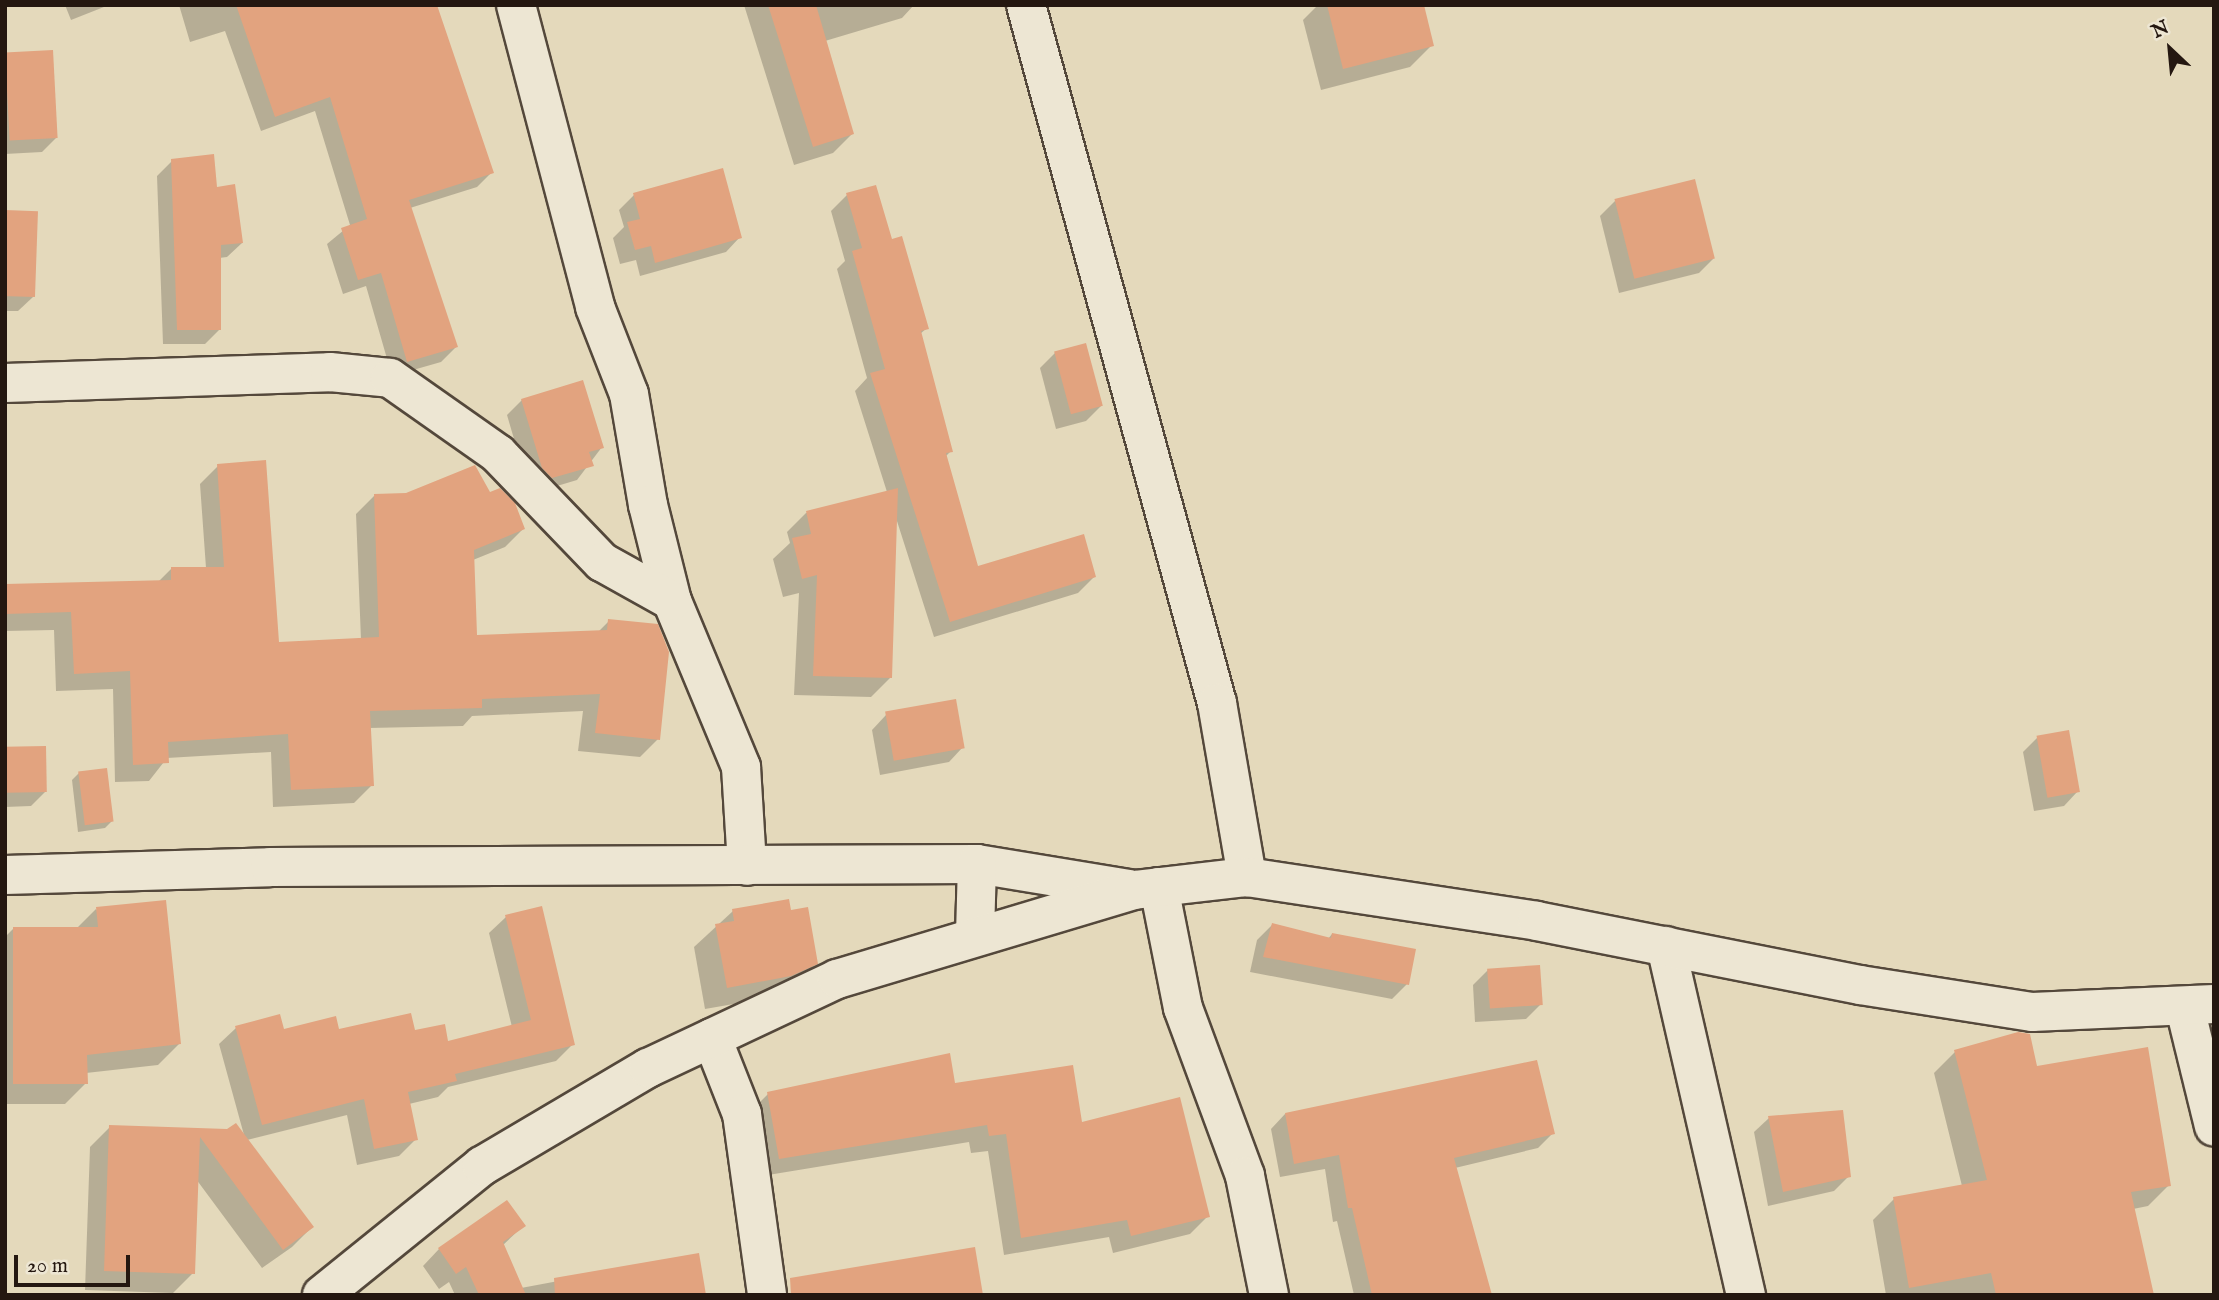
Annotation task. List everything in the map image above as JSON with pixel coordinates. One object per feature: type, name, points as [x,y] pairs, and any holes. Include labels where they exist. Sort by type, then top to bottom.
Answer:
[{"type":"street","points":[[516,5],[595,307],[629,394],[648,505],[672,601],[741,766],[747,866]]},
{"type":"street","points":[[1026,5],[1217,703],[1247,877]]},
{"type":"street","points":[[5,383],[341,372],[390,378],[498,454],[602,562],[672,601]]},
{"type":"street","points":[[5,875],[270,867],[977,864],[1147,888]]},
{"type":"street","points":[[975,935],[977,864]]},
{"type":"street","points":[[323,1295],[482,1166],[648,1068],[837,979],[975,935],[1147,888],[1247,877],[1537,921],[1884,990],[2032,1012],[2200,1006],[2214,1126]]},
{"type":"street","points":[[1147,888],[1183,1008],[1256,1212],[1269,1295]]},
{"type":"street","points":[[1665,946],[1746,1295]]},
{"type":"street","points":[[712,1038],[742,1114],[767,1295]]},
{"type":"building","points":[[236,5],[437,5],[494,173],[409,200],[458,347],[407,362],[381,273],[358,280],[341,228],[367,219],[330,97],[275,117]]},
{"type":"building","points":[[768,5],[816,5],[854,134],[813,147]]},
{"type":"building","points":[[1327,5],[1424,5],[1434,46],[1343,69]]},
{"type":"building","points":[[53,50],[58,138],[10,140],[5,53]]},
{"type":"building","points":[[214,154],[217,187],[235,184],[243,243],[221,245],[221,330],[177,330],[171,159]]},
{"type":"building","points":[[723,168],[742,238],[655,263],[651,246],[635,250],[627,222],[640,219],[633,193]]},
{"type":"building","points":[[1695,179],[1715,259],[1634,279],[1614,199]]},
{"type":"building","points":[[876,185],[892,239],[902,236],[929,329],[921,331],[953,452],[946,453],[978,566],[1084,534],[1096,577],[950,622],[870,373],[885,369],[852,251],[862,248],[846,193]]},
{"type":"building","points":[[5,210],[38,211],[35,297],[5,296]]},
{"type":"building","points":[[1086,343],[1103,406],[1071,414],[1054,352]]},
{"type":"building","points":[[583,380],[604,448],[589,452],[594,466],[552,478],[542,468],[521,399]]},
{"type":"building","points":[[266,460],[279,642],[379,637],[374,494],[406,493],[475,465],[490,492],[500,488],[515,503],[525,529],[474,550],[477,635],[607,630],[608,619],[658,624],[669,652],[660,740],[595,733],[600,694],[482,699],[482,708],[370,711],[374,786],[291,790],[288,734],[168,742],[169,763],[133,765],[130,671],[74,674],[71,612],[5,614],[5,584],[171,580],[171,567],[224,567],[217,464]]},
{"type":"building","points":[[898,488],[892,678],[813,676],[817,575],[802,579],[792,538],[811,534],[806,511]]},
{"type":"building","points":[[956,699],[965,748],[894,761],[885,712]]},
{"type":"building","points":[[2069,730],[2080,792],[2047,798],[2037,736]]},
{"type":"building","points":[[46,746],[47,792],[6,793],[5,747]]},
{"type":"building","points":[[107,768],[114,822],[85,825],[78,772]]},
{"type":"building","points":[[789,899],[791,910],[808,907],[818,964],[791,976],[727,988],[715,924],[734,921],[732,909]]},
{"type":"building","points":[[166,900],[181,1044],[87,1055],[88,1084],[13,1084],[13,927],[98,927],[96,907]]},
{"type":"building","points":[[542,906],[575,1045],[455,1074],[457,1081],[408,1092],[418,1140],[374,1149],[364,1099],[262,1125],[235,1026],[280,1014],[284,1029],[336,1016],[339,1029],[411,1013],[415,1030],[445,1024],[448,1041],[531,1020],[505,915]]},
{"type":"building","points":[[1272,923],[1331,938],[1332,933],[1416,949],[1409,985],[1263,957]]},
{"type":"building","points":[[1540,965],[1543,1005],[1490,1009],[1487,969]]},
{"type":"building","points":[[2018,1032],[2030,1034],[2037,1066],[2148,1047],[2171,1186],[2131,1192],[2154,1295],[1996,1295],[1991,1273],[1909,1288],[1893,1197],[1987,1180],[1954,1050]]},
{"type":"building","points":[[950,1053],[955,1083],[1073,1065],[1082,1122],[1180,1097],[1210,1217],[1131,1236],[1127,1220],[1021,1238],[1006,1134],[989,1136],[987,1125],[779,1159],[767,1092]]},
{"type":"building","points":[[1537,1060],[1555,1134],[1454,1158],[1492,1295],[1372,1295],[1352,1208],[1348,1208],[1339,1155],[1294,1164],[1285,1113]]},
{"type":"building","points":[[1843,1110],[1851,1177],[1783,1192],[1768,1116]]},
{"type":"building","points":[[236,1123],[314,1227],[283,1250],[200,1137],[195,1274],[104,1271],[109,1125],[227,1129]]},
{"type":"building","points":[[507,1200],[526,1226],[503,1242],[526,1295],[479,1295],[466,1267],[456,1274],[438,1248]]},
{"type":"building","points":[[975,1247],[983,1295],[791,1295],[790,1278]]},
{"type":"building","points":[[699,1253],[706,1295],[555,1295],[554,1278]]}]
